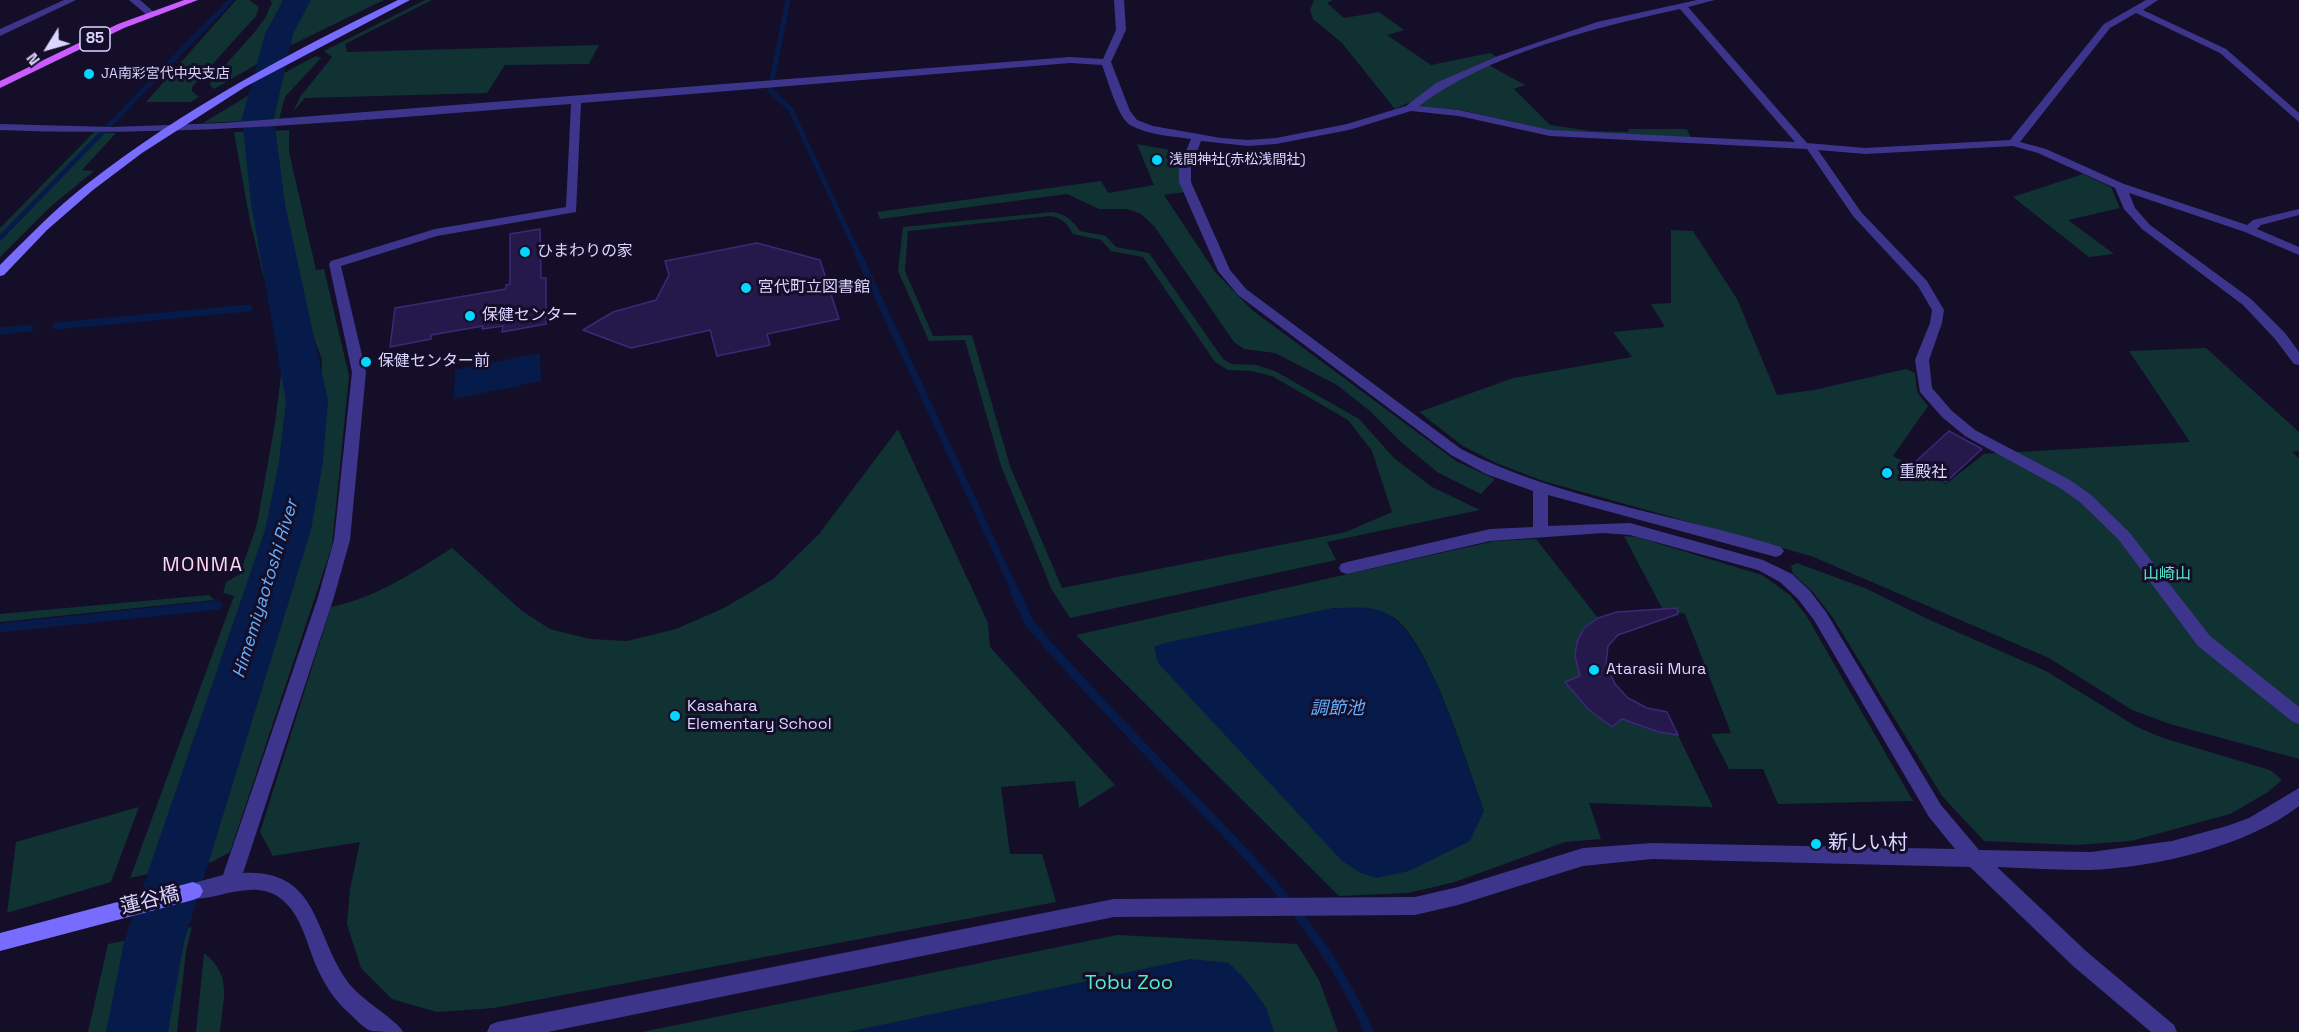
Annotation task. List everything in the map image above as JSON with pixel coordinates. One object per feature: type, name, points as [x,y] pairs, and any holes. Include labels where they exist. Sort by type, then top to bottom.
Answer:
[{"type":"main road","name":"85","points":[[0,85],[151,14],[193,0]]},
{"type":"street","points":[[0,33],[71,0]]},
{"type":"street","points":[[135,0],[151,14]]},
{"type":"street","points":[[0,272],[37,234],[139,149],[232,89],[405,0]]},
{"type":"street","points":[[1119,0],[1121,30],[1106,62],[1125,111],[1133,122],[1151,129],[1248,143],[1276,141],[1340,129],[1410,108],[1440,85],[1501,58],[1600,24],[1710,0]]},
{"type":"street","points":[[2013,143],[2107,26],[2152,0]]},
{"type":"street","points":[[1682,6],[1807,146],[1857,214],[1923,284],[1938,310],[1922,360],[1925,389],[1947,414],[1970,433],[2065,484],[2098,510],[2139,555],[2204,641],[2299,717]]},
{"type":"street","points":[[2134,9],[2223,51],[2299,119]]},
{"type":"street","points":[[2,129],[225,127],[1070,60],[1106,62]]},
{"type":"street","points":[[393,1032],[380,1026],[352,1004],[332,977],[304,909],[282,888],[254,881],[230,882],[326,597],[342,540],[359,372],[334,264],[435,233],[572,210],[576,100]]},
{"type":"street","points":[[1410,108],[1459,113],[1550,133],[1865,151],[2013,143],[2042,152],[2120,186],[2249,230],[2299,250]]},
{"type":"street","points":[[1197,137],[1185,168],[1185,182],[1224,271],[1242,292],[1456,452],[1491,470],[1540,488],[1776,551]]},
{"type":"street","points":[[2120,186],[2130,209],[2146,227],[2247,302],[2280,336],[2299,362]]},
{"type":"street","points":[[2249,230],[2257,222],[2299,212]]},
{"type":"street","points":[[1540,488],[1541,532]]},
{"type":"street","points":[[1347,567],[1490,535],[1603,528],[1630,529],[1762,566],[1786,578],[1804,595],[1820,616],[1935,811],[1974,858],[2080,959],[2167,1032]]},
{"type":"street","points":[[497,1032],[1114,908],[1415,906],[1458,896],[1582,857],[1652,851],[2091,861],[2133,857],[2251,827],[2286,808],[2299,796]]},
{"type":"street","name":"蓮谷橋","points":[[0,942],[107,912],[230,882]]},
{"type":"green space","points":[[236,0],[249,0],[259,7],[256,16],[192,87],[192,91],[199,97],[191,102],[146,102]]},
{"type":"green space","points":[[270,0],[289,0],[259,63],[214,89],[210,85],[211,81],[265,18],[272,3]]},
{"type":"green space","points":[[304,0],[384,0],[283,49],[293,18]]},
{"type":"green space","points":[[425,0],[432,0],[345,44],[347,52],[599,45],[589,64],[505,65],[487,93],[305,98],[293,112],[300,97],[332,57],[324,51]]},
{"type":"green space","points":[[1314,0],[1333,0],[1327,3],[1344,18],[1379,12],[1404,30],[1387,35],[1431,65],[1490,53],[1497,57],[1485,63],[1525,85],[1514,89],[1550,125],[1590,131],[1629,132],[1628,129],[1687,129],[1691,138],[1547,130],[1461,110],[1408,103],[1395,109],[1342,43],[1313,19],[1310,10]]},
{"type":"green space","points":[[316,56],[321,58],[285,97],[279,119],[269,119],[270,94],[273,85],[286,73]]},
{"type":"green space","points":[[254,92],[247,107],[247,121],[203,123]]},
{"type":"green space","points":[[289,130],[289,152],[316,270],[324,269],[349,376],[332,546],[230,852],[212,862],[191,866],[226,766],[307,515],[319,432],[322,360],[301,301],[282,228],[273,178],[270,131]]},
{"type":"green space","points":[[94,132],[116,133],[82,170],[94,171],[50,207],[0,257],[0,228]]},
{"type":"green space","points":[[234,132],[246,132],[255,189],[288,326],[295,372],[290,448],[273,541],[162,871],[130,878],[234,596],[223,593],[226,582],[240,574],[257,524],[275,423],[282,368],[270,302],[250,221]]},
{"type":"green space","points":[[1137,144],[1187,153],[1180,172],[1180,182],[1184,192],[1164,195],[1215,272],[1252,310],[1456,461],[1495,479],[1481,494],[1437,472],[1401,442],[1370,411],[1337,385],[1275,353],[1244,349],[1234,342],[1154,226],[1141,214],[1127,209],[1099,209],[1067,194],[880,219],[877,212],[1101,181],[1108,193],[1154,185]]},
{"type":"green space","points":[[2083,174],[2111,187],[2120,208],[2068,220],[2114,254],[2089,257],[2013,197]]},
{"type":"green space","points":[[1053,212],[1069,219],[1080,231],[1106,236],[1116,247],[1149,253],[1223,359],[1232,364],[1256,365],[1275,371],[1359,419],[1394,458],[1432,487],[1480,510],[1327,542],[1336,560],[1070,618],[1052,590],[1001,466],[965,340],[929,341],[898,271],[903,227]],"holes":[[[1050,216],[1064,222],[1073,234],[1101,240],[1111,251],[1143,257],[1215,362],[1228,370],[1251,371],[1272,376],[1348,420],[1372,451],[1392,512],[1346,532],[1062,588],[1010,466],[972,335],[933,336],[905,271],[908,231]]]},
{"type":"green space","name":"山崎山","points":[[1671,230],[1693,231],[1737,299],[1777,395],[1814,390],[1906,369],[1915,373],[1917,392],[1928,406],[1893,456],[1946,484],[1984,454],[2190,442],[2129,351],[2206,348],[2299,432],[2299,451],[2292,452],[2299,458],[2299,759],[2170,724],[2132,710],[2049,658],[1811,556],[1543,481],[1496,463],[1463,446],[1419,412],[1513,378],[1632,357],[1613,332],[1665,327],[1651,304],[1671,303]]},
{"type":"green space","name":"Kasahara Elementary School","points":[[898,429],[988,623],[990,647],[1115,785],[1079,808],[1075,781],[1001,787],[1010,854],[1042,854],[1056,902],[494,1008],[437,1012],[392,999],[361,968],[347,924],[350,889],[360,842],[273,856],[260,832],[331,607],[379,591],[452,548],[522,611],[550,629],[590,639],[627,641],[676,629],[724,608],[773,579],[819,534]]},
{"type":"green space","points":[[1624,536],[1637,537],[1762,575],[1790,595],[1806,615],[1913,801],[1778,804],[1763,769],[1729,769],[1711,734],[1731,733],[1685,614],[1663,610]]},
{"type":"green space","points":[[1536,539],[1598,618],[1584,630],[1577,643],[1576,658],[1580,676],[1565,682],[1589,710],[1612,727],[1622,719],[1659,732],[1678,735],[1713,807],[1589,803],[1601,839],[1565,842],[1455,882],[1408,893],[1339,896],[1076,635],[1495,541]],"holes":[[[1334,608],[1388,615],[1407,630],[1434,677],[1484,811],[1154,647]]]},
{"type":"green space","points":[[1797,563],[1867,589],[1932,621],[2046,671],[2137,727],[2163,738],[2270,770],[2282,780],[2268,792],[2230,814],[2131,841],[2076,845],[1984,841],[1942,796],[1833,618],[1813,592],[1793,574],[1791,566]]},
{"type":"green space","points":[[209,595],[214,600],[0,622],[0,614]]},
{"type":"green space","points":[[139,807],[111,882],[7,913],[16,842]]},
{"type":"green space","points":[[192,927],[186,951],[177,1032],[152,1032],[170,932]]},
{"type":"green space","name":"Tobu Zoo","points":[[1117,935],[1297,944],[1319,980],[1338,1032],[642,1032]]},
{"type":"green space","points":[[133,939],[113,1032],[88,1032],[108,944]]},
{"type":"green space","points":[[204,953],[219,970],[223,979],[224,999],[220,1032],[196,1032]]},
{"type":"water","points":[[540,353],[541,381],[454,399],[455,370]]},
{"type":"water","name":"調節池","points":[[1334,608],[1379,610],[1392,617],[1407,632],[1434,678],[1458,736],[1484,811],[1470,841],[1409,871],[1376,878],[1359,872],[1342,861],[1158,663],[1154,647],[1165,643]]},
{"type":"water","points":[[1190,959],[1229,963],[1246,980],[1266,1007],[1274,1032],[848,1032]]},
{"type":"building","name":"保健センター","points":[[540,229],[541,278],[546,278],[546,324],[502,332],[503,326],[482,329],[483,326],[431,335],[431,339],[390,347],[395,308],[506,289],[506,285],[510,284],[510,234]]},
{"type":"building","name":"宮代町立図書館","points":[[757,243],[820,260],[839,319],[767,334],[770,345],[717,356],[710,330],[631,348],[583,330],[613,312],[656,300],[669,275],[665,261]]},
{"type":"building","points":[[1949,431],[1982,449],[1946,482],[1913,464]]},
{"type":"building","name":"Atarasii Mura","points":[[1677,608],[1678,614],[1618,635],[1608,646],[1606,664],[1615,684],[1628,698],[1647,708],[1667,712],[1678,735],[1659,732],[1622,719],[1612,727],[1589,710],[1565,682],[1580,676],[1575,656],[1577,642],[1584,628],[1598,618],[1617,612]]},
{"type":"waterway","points":[[0,238],[231,0]]},
{"type":"waterway","name":"Himemiyaotoshi River","points":[[137,1032],[154,942],[288,530],[301,462],[307,401],[268,204],[258,118],[279,34],[297,0]]},
{"type":"waterway","points":[[788,0],[770,90],[791,110],[859,256]]},
{"type":"waterway","points":[[858,254],[1015,591]]},
{"type":"waterway","points":[[56,326],[249,308]]},
{"type":"waterway","points":[[0,331],[30,328]]},
{"type":"waterway","points":[[1014,590],[1030,624],[1050,647],[1246,854],[1293,908],[1334,966],[1369,1032]]},
{"type":"waterway","points":[[0,628],[218,605]]},
{"type":"place","name":"JA南彩宮代中央支店","points":[[89,74]]},
{"type":"place","name":"浅間神社(赤松浅間社)","points":[[1157,160]]},
{"type":"place","name":"ひまわりの家","points":[[525,252]]},
{"type":"place","name":"宮代町立図書館","points":[[746,288]]},
{"type":"place","name":"保健センター","points":[[470,316]]},
{"type":"place","name":"保健センター前","points":[[366,362]]},
{"type":"place","name":"重殿社","points":[[1887,473]]},
{"type":"place","name":"Atarasii Mura","points":[[1594,670]]},
{"type":"place","name":"Kasahara Elementary School","points":[[675,716]]},
{"type":"place","name":"新しい村","points":[[1816,844]]},
{"type":"district","name":"MONMA","points":[[203,566]]}]
